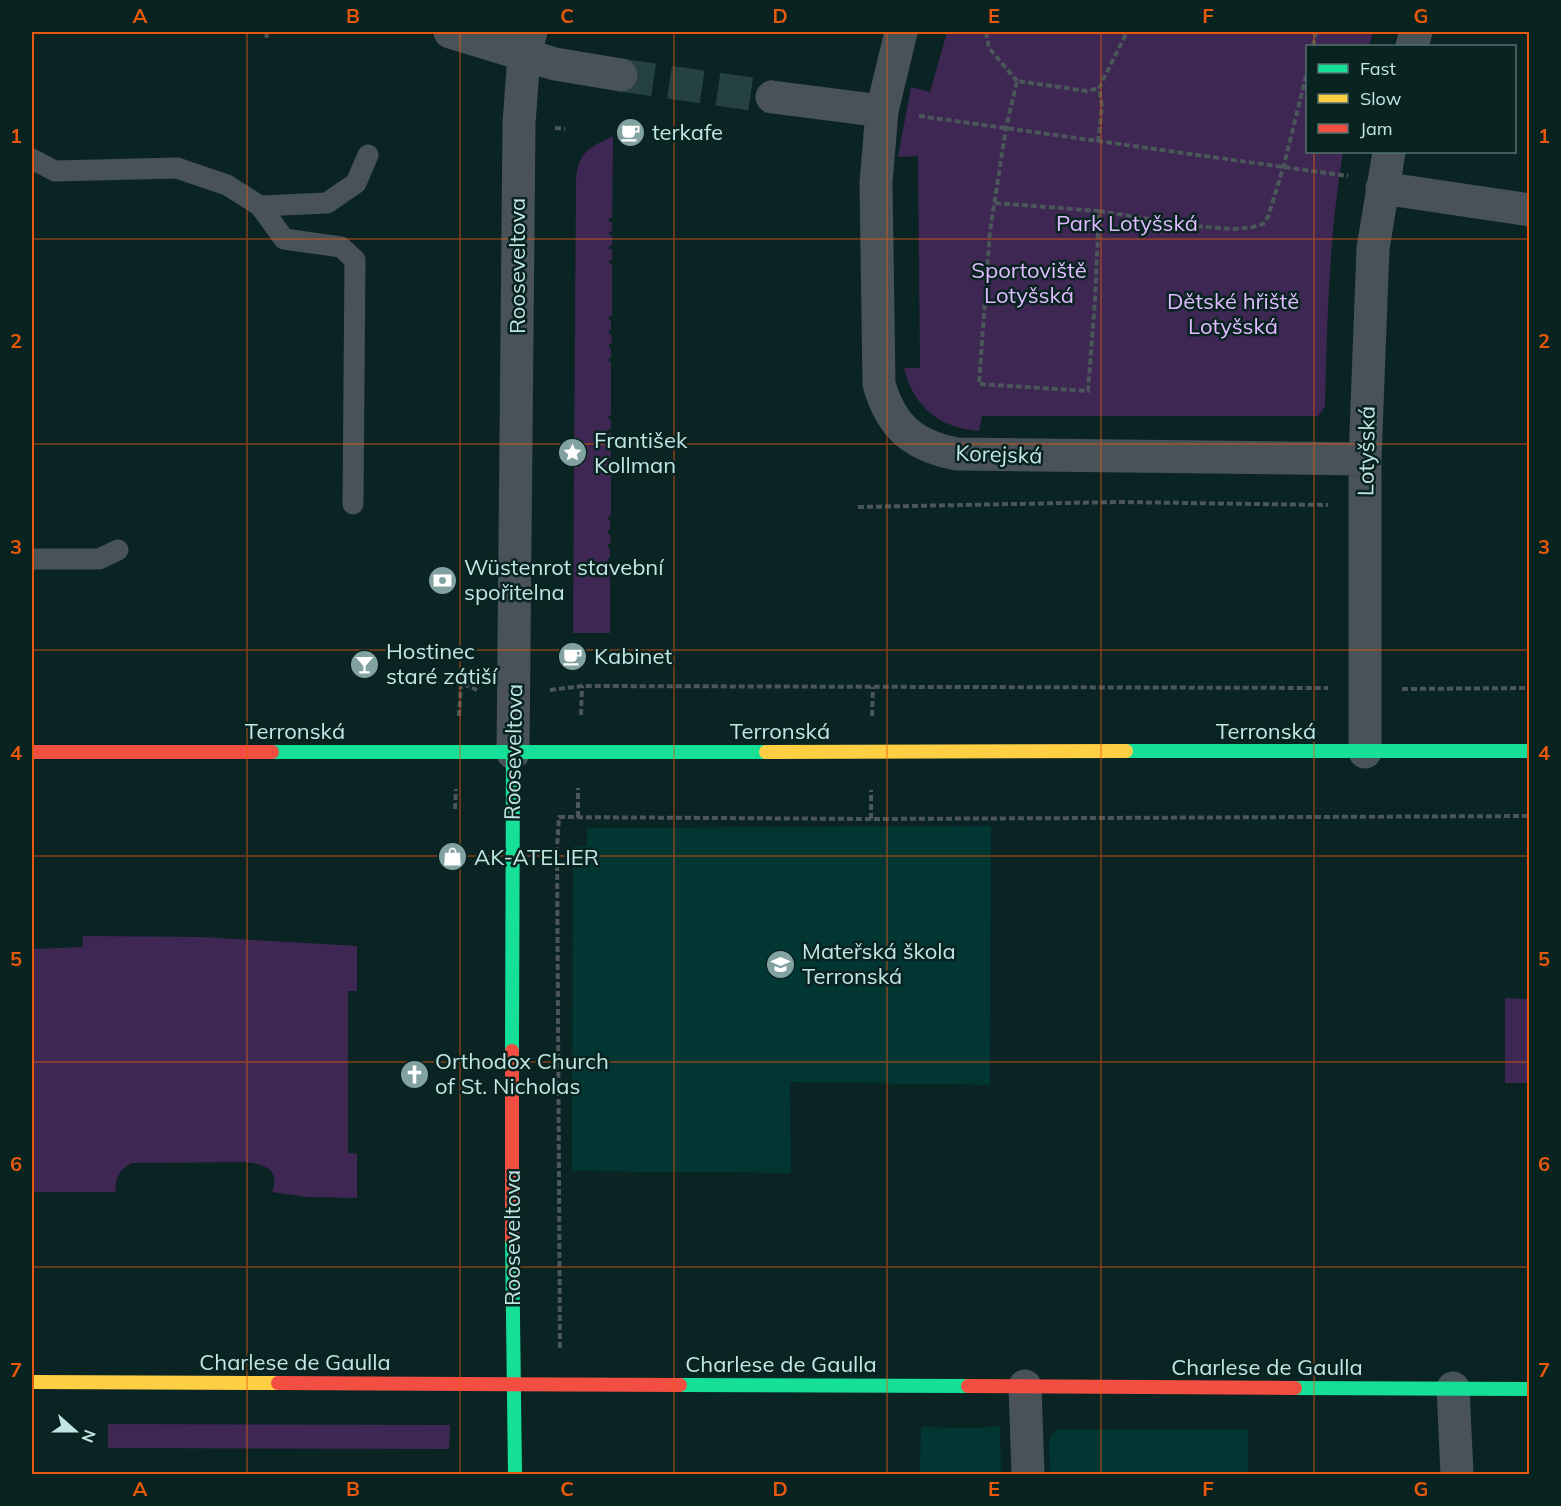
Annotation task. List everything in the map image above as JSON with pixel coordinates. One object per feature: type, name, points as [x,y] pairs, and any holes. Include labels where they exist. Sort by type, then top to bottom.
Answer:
[{"type":"street","points":[[450,32],[528,43],[555,64],[621,75]]},
{"type":"street","name":"Korejská","points":[[901,32],[882,111],[876,183],[879,384],[884,402],[904,431],[920,443],[938,451],[957,454],[1365,459]]},
{"type":"street","name":"Rooseveltova","points":[[514,1474],[513,753],[519,123],[528,43]]},
{"type":"street","points":[[772,97],[882,111]]},
{"type":"street","name":"Lotyšská","points":[[1365,752],[1365,459],[1373,248],[1389,153]]},
{"type":"street","points":[[1382,189],[1530,210]]},
{"type":"street","name":"Terronská","points":[[32,752],[1530,752]]},
{"type":"street","name":"Charlese de Gaulla","points":[[32,1382],[1530,1389]]},
{"type":"street","points":[[1025,1386],[1028,1474]]},
{"type":"street","points":[[1453,1388],[1457,1474]]},
{"type":"lane","points":[[260,206],[327,203],[356,183],[368,155]]},
{"type":"lane","points":[[32,159],[55,171],[177,168],[227,185],[260,206],[284,239],[341,247],[355,260],[353,504]]},
{"type":"lane","points":[[32,559],[99,559],[118,550]]},
{"type":"path","points":[[266,32],[267,38]]},
{"type":"path","points":[[987,32],[988,48],[1017,81],[1087,91],[1100,88]]},
{"type":"path","points":[[1098,142],[1102,106],[1100,88],[1126,32]]},
{"type":"path","points":[[995,203],[1099,212],[1192,226],[1235,229],[1263,224],[1268,217],[1284,165],[1306,76]]},
{"type":"path","points":[[1017,81],[1006,128],[995,203],[985,294],[979,384],[1088,391],[1099,212]]},
{"type":"path","points":[[882,111],[1098,142],[1284,165],[1349,176]]},
{"type":"path","points":[[858,507],[1118,501],[1326,503],[1336,510]]},
{"type":"path","points":[[461,683],[484,693],[514,694],[582,686],[1334,688]]},
{"type":"path","points":[[1402,688],[1530,688]]},
{"type":"path","points":[[560,1351],[557,860],[559,817],[942,819],[1530,816]]},
{"type":"shaded area","name":"Mateřská škola Terronská","points":[[991,826],[990,1085],[790,1082],[791,1173],[572,1171],[573,846],[587,846],[587,828]]},
{"type":"shaded area","points":[[1000,1426],[1001,1474],[920,1474],[921,1427]]},
{"type":"shaded area","points":[[1061,1429],[1248,1429],[1248,1474],[1050,1474],[1049,1440],[1053,1432]]},
{"type":"green space","name":"Park Lotyšská","points":[[947,32],[1373,32],[1369,45],[1306,45],[1306,153],[1343,153],[1332,247],[1325,407],[1318,416],[982,416],[979,431],[952,425],[930,413],[914,393],[904,368],[920,368],[918,156],[898,157],[911,87],[930,92]]},
{"type":"green space","points":[[613,136],[612,218],[609,218],[609,222],[612,222],[612,231],[609,232],[609,235],[612,235],[612,246],[609,246],[609,249],[612,249],[612,260],[609,260],[609,263],[612,264],[612,316],[609,316],[611,330],[609,334],[611,334],[612,344],[609,344],[611,358],[608,361],[611,362],[611,415],[608,416],[611,420],[611,429],[608,429],[608,433],[611,433],[611,444],[608,444],[611,448],[611,458],[608,458],[608,461],[611,461],[611,516],[608,517],[610,530],[608,534],[610,534],[611,544],[608,544],[610,548],[608,562],[610,562],[610,633],[573,633],[576,179],[580,162],[587,151]]},
{"type":"green space","points":[[83,936],[202,937],[357,946],[357,991],[348,991],[348,1153],[357,1154],[357,1198],[307,1197],[272,1192],[274,1178],[269,1169],[245,1162],[132,1163],[119,1175],[116,1192],[32,1192],[32,949],[82,947]]},
{"type":"green space","points":[[1505,998],[1529,999],[1529,1083],[1505,1083]]},
{"type":"green space","points":[[108,1424],[450,1425],[449,1449],[108,1448]]},
{"type":"tunnel","points":[[621,75],[772,97]]},
{"type":"traffic: fast","points":[[1126,751],[1530,751]]},
{"type":"traffic: fast","points":[[272,752],[766,752]]},
{"type":"traffic: fast","points":[[512,1051],[513,753]]},
{"type":"traffic: fast","points":[[512,1239],[515,1474]]},
{"type":"traffic: fast","points":[[680,1385],[968,1386]]},
{"type":"traffic: fast","points":[[1295,1388],[1530,1389]]},
{"type":"traffic: slow","points":[[766,752],[1126,751]]},
{"type":"traffic: slow","points":[[32,1382],[278,1383]]},
{"type":"traffic: jam","points":[[32,752],[272,752]]},
{"type":"traffic: jam","points":[[512,1051],[512,1239]]},
{"type":"traffic: jam","points":[[278,1383],[680,1385]]},
{"type":"traffic: jam","points":[[968,1386],[1295,1388]]},
{"type":"place","name":"terkafe","points":[[631,132]]},
{"type":"place","name":"František Kollman","points":[[573,453]]},
{"type":"place","name":"Wüstenrot stavební spořitelna","points":[[443,580]]},
{"type":"place","name":"Kabinet","points":[[573,656]]},
{"type":"place","name":"Hostinec staré zátiší","points":[[365,664]]},
{"type":"place","name":"AK-ATELIER","points":[[453,857]]},
{"type":"place","name":"Mateřská škola Terronská","points":[[781,964]]},
{"type":"place","name":"Orthodox Church of St. Nicholas","points":[[414,1074]]},
{"type":"park label","name":"Sportoviště Lotyšská","points":[[1029,282]]},
{"type":"park label","name":"Dětské hřiště Lotyšská","points":[[1233,314]]}]
